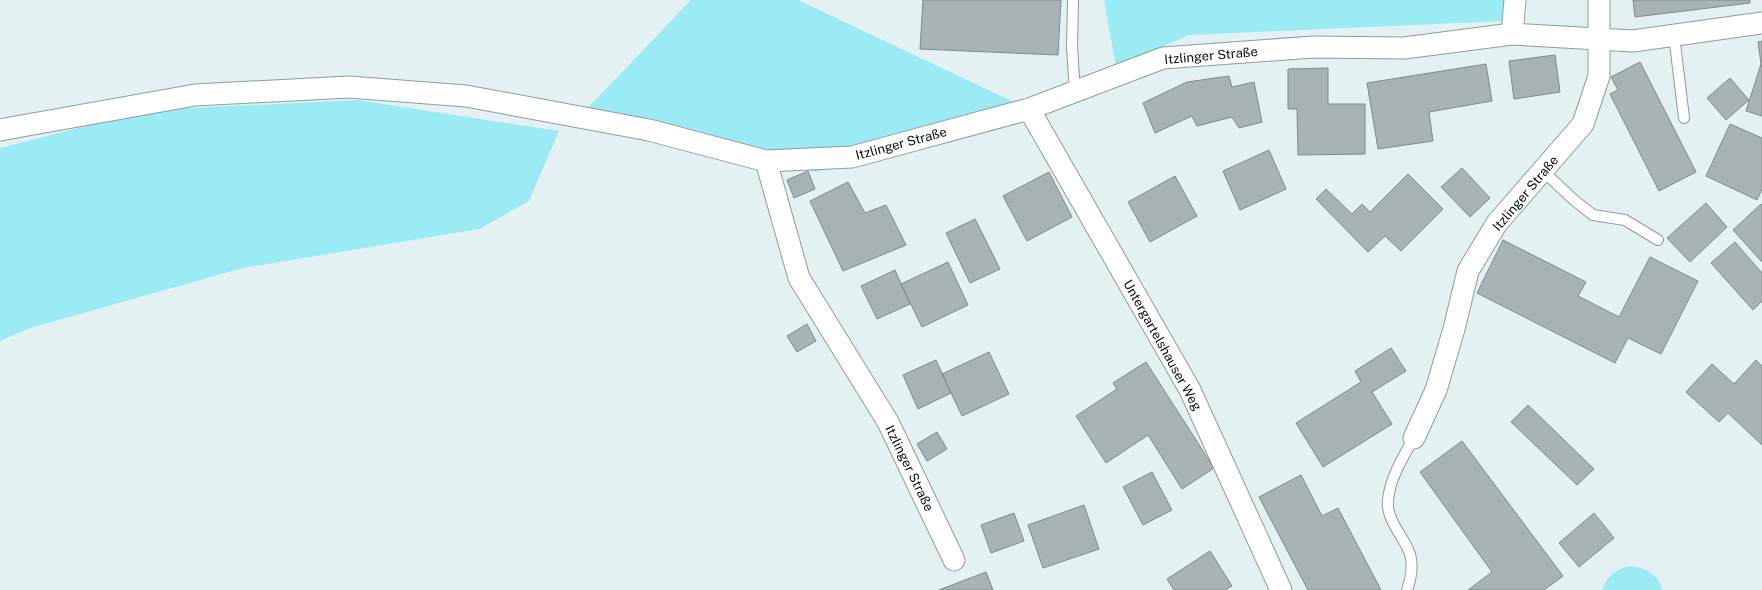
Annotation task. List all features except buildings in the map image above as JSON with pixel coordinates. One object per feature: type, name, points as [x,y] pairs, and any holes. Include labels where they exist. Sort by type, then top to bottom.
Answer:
[{"type":"street","points":[[1512,34],[1515,0]]},
{"type":"street","points":[[1598,39],[1599,0]]},
{"type":"street","name":"Itzlinger Straße","points":[[0,130],[194,95],[348,86],[466,96],[649,130],[766,161],[852,157],[1029,109],[1163,58],[1313,47],[1404,48],[1512,34],[1633,41],[1762,23]]},
{"type":"street","name":"Itzlinger Straße","points":[[1414,438],[1436,390],[1468,271],[1497,223],[1583,124],[1599,76],[1598,39]]},
{"type":"street","name":"Untergartelshauser Weg","points":[[1029,109],[1190,390],[1281,590]]},
{"type":"street","name":"Itzlinger Straße","points":[[766,161],[799,278],[888,422],[954,560]]},
{"type":"lane","points":[[1073,0],[1072,47],[1075,92]]},
{"type":"lane","points":[[1674,35],[1684,118]]},
{"type":"lane","points":[[1543,171],[1574,200],[1593,215],[1625,220],[1658,240]]},
{"type":"lane","points":[[1407,590],[1411,578],[1410,554],[1394,524],[1389,511],[1388,500],[1398,466],[1414,438]]},
{"type":"shaded area","points":[[691,0],[798,0],[1018,104],[1021,121],[816,172],[580,116]]},
{"type":"shaded area","points":[[1104,0],[1505,0],[1503,21],[1189,35],[1116,67]]},
{"type":"shaded area","points":[[358,100],[559,131],[529,201],[479,229],[243,268],[30,328],[0,341],[0,148],[148,110]]},
{"type":"shaded area","points":[[1629,566],[1650,572],[1658,580],[1662,590],[1602,590],[1606,581],[1612,574]]}]
